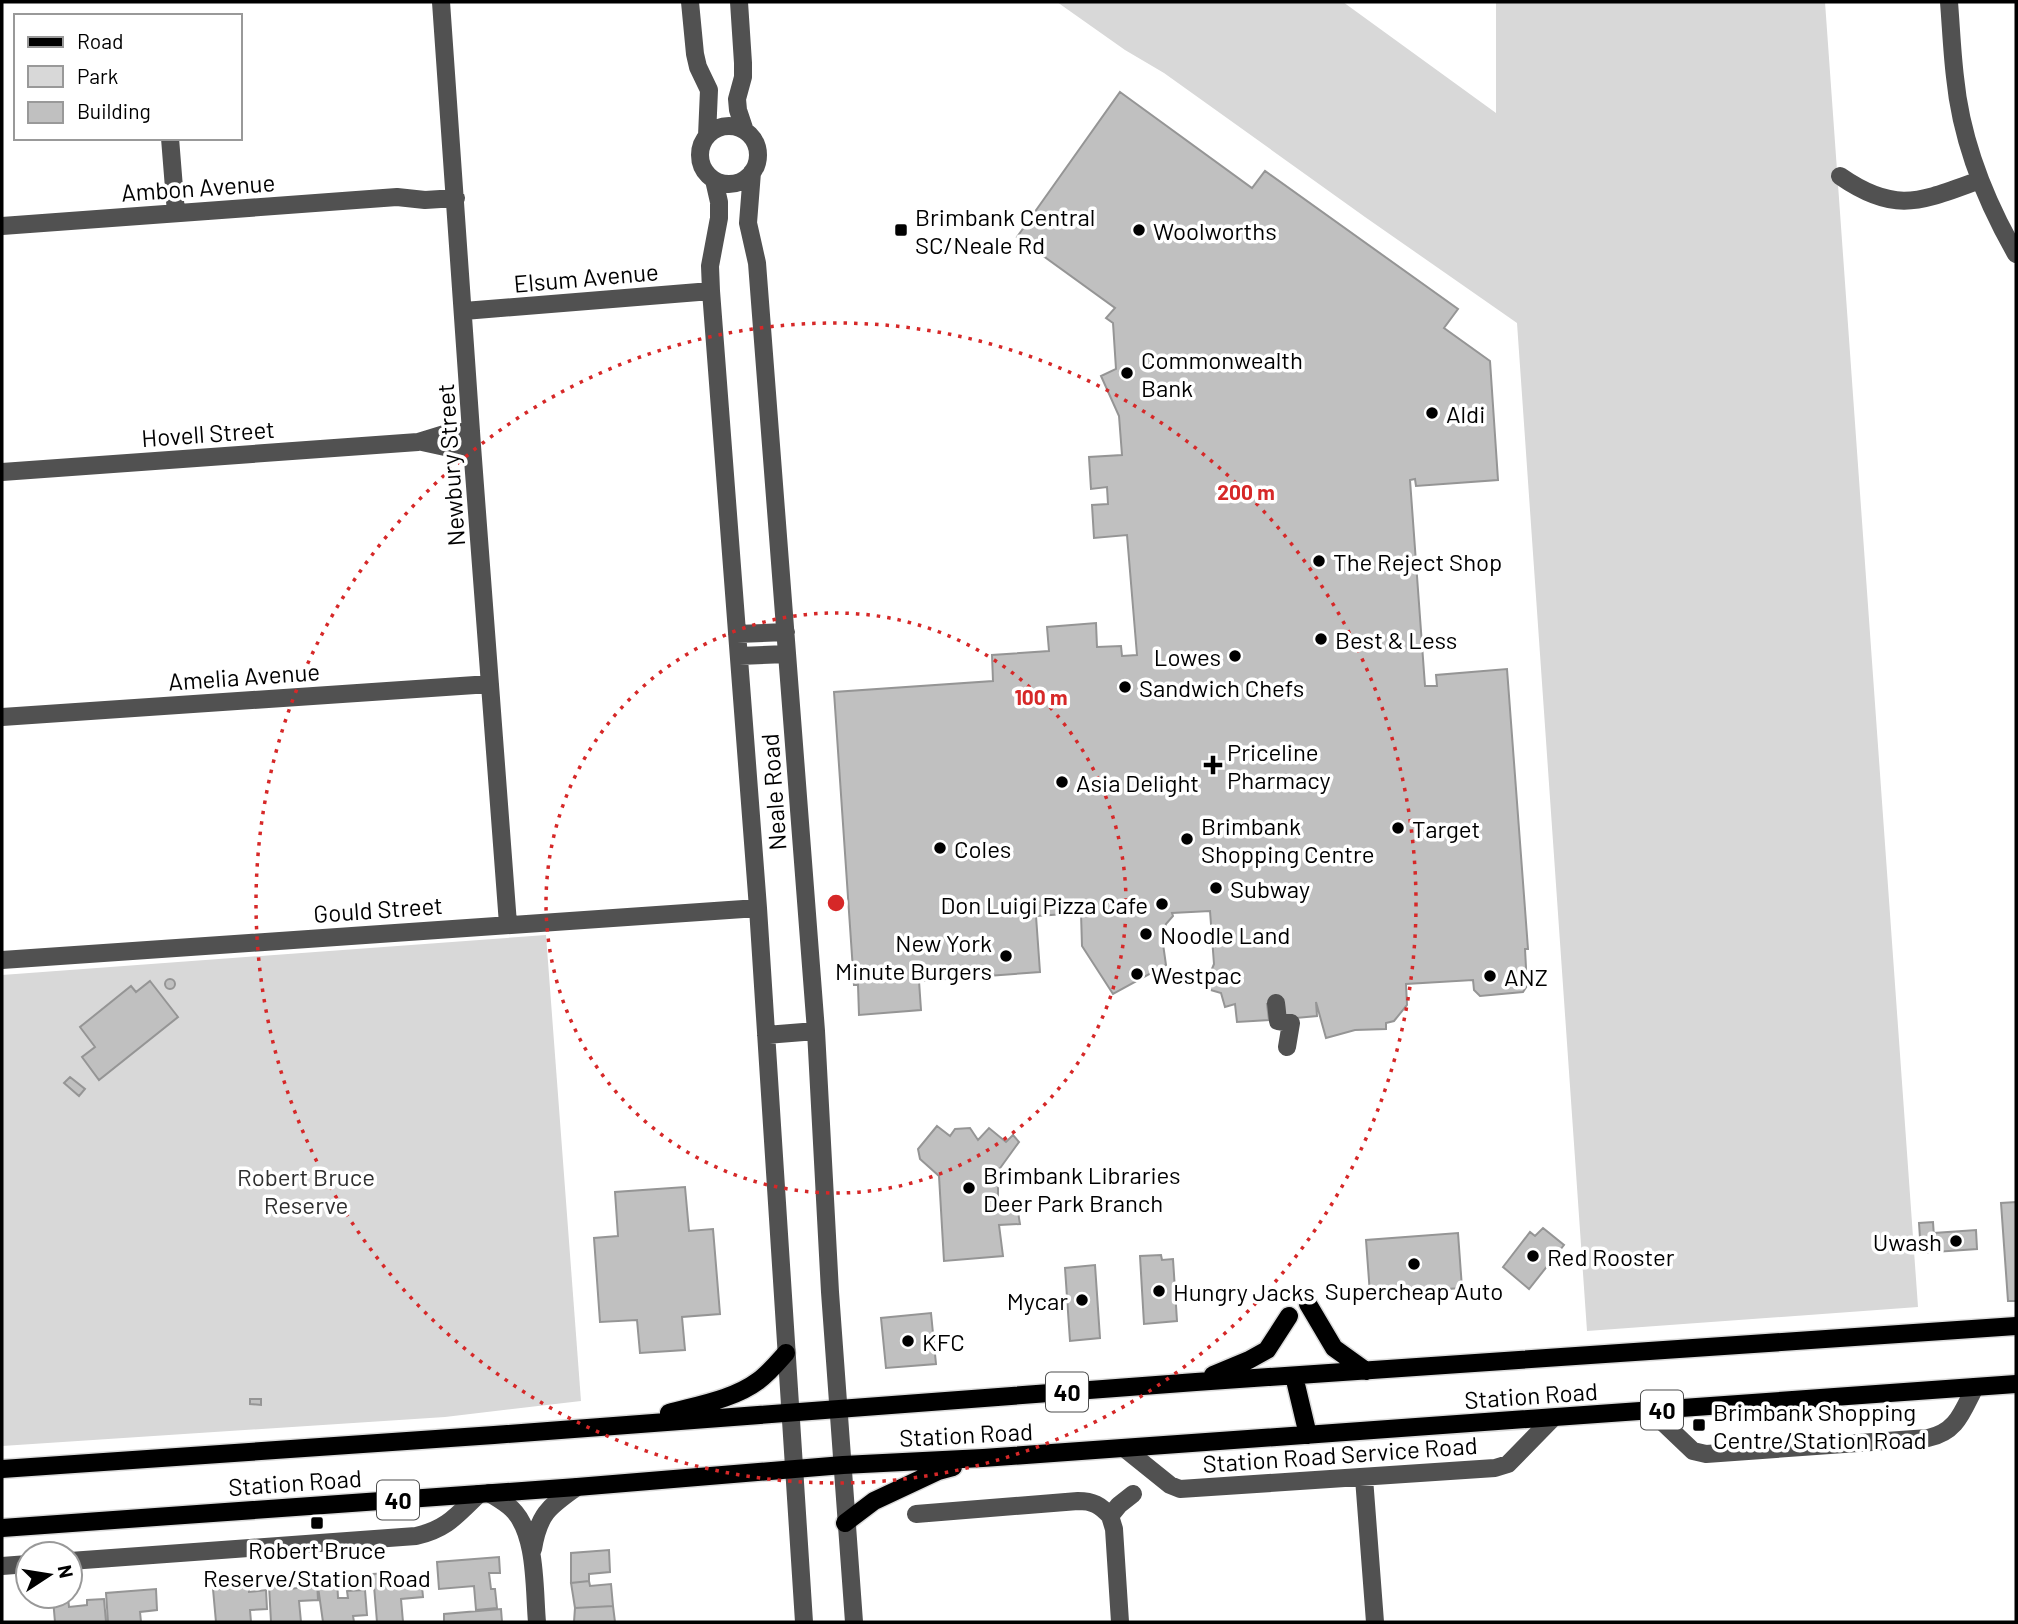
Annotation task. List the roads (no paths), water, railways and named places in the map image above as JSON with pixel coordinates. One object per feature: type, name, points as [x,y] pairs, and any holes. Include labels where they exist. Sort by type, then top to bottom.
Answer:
[{"type":"main road","points":[[1308,1304],[1334,1349],[1366,1371]]},
{"type":"main road","points":[[1196,1382],[1266,1350],[1289,1316]]},
{"type":"main road","name":"Station Road","points":[[2,1469],[1196,1382],[2016,1326]]},
{"type":"main road","points":[[632,1424],[725,1397],[745,1388],[758,1381],[786,1353]]},
{"type":"main road","points":[[1303,1375],[1307,1435]]},
{"type":"main road","name":"Station Road","points":[[2,1528],[578,1487],[842,1465],[984,1458],[2016,1384]]},
{"type":"main road","points":[[845,1523],[874,1501],[937,1471],[984,1458]]},
{"type":"street","name":"Newbury Street","points":[[442,2],[509,924]]},
{"type":"street","points":[[739,2],[743,77],[737,99],[738,110],[745,131],[755,142],[756,164],[743,181],[726,184],[714,180],[704,170],[701,162],[701,148],[707,136],[723,127],[732,126],[745,131]]},
{"type":"street","points":[[1949,2],[1955,79],[1970,148],[1980,180],[2016,254]]},
{"type":"street","points":[[691,3],[695,54],[709,90],[707,136]]},
{"type":"street","points":[[170,140],[176,213]]},
{"type":"street","name":"Neale Road","points":[[752,172],[748,223],[757,263],[786,632],[816,1031],[830,1292],[854,1622]]},
{"type":"street","points":[[1840,176],[1875,197],[1906,201],[1980,180]]},
{"type":"street","name":"Neale Road","points":[[714,180],[719,218],[710,258],[711,291],[758,908],[804,1622]]},
{"type":"street","name":"Ambon Avenue","points":[[2,226],[397,197],[424,190],[456,193]]},
{"type":"street","name":"Elsum Avenue","points":[[464,311],[711,291]]},
{"type":"street","name":"Hovell Street","points":[[2,472],[418,442],[444,433],[472,438]]},
{"type":"street","points":[[737,634],[786,632]]},
{"type":"street","points":[[738,656],[787,654]]},
{"type":"street","name":"Amelia Avenue","points":[[2,718],[490,684]]},
{"type":"street","name":"Gould Street","points":[[2,960],[758,908]]},
{"type":"street","points":[[1276,1003],[1278,1021],[1291,1023],[1287,1047]]},
{"type":"street","points":[[766,1035],[816,1031]]},
{"type":"street","points":[[1651,1411],[1693,1451],[1706,1454],[1943,1435],[1954,1425],[1975,1388]]},
{"type":"street","name":"Station Road Service Road","points":[[1124,1448],[1170,1485],[1180,1489],[1364,1478],[1495,1468],[1508,1464],[1553,1418]]},
{"type":"street","points":[[1364,1478],[1375,1622]]},
{"type":"street","points":[[532,1559],[542,1516],[554,1503],[578,1487]]},
{"type":"street","points":[[84,1560],[416,1536],[443,1527],[484,1493],[512,1509],[526,1531],[532,1559],[537,1622]]},
{"type":"street","points":[[1110,1516],[1133,1494]]},
{"type":"street","points":[[916,1514],[1078,1501],[1090,1501],[1098,1505],[1110,1516],[1114,1530],[1120,1622]]},
{"type":"place","name":"Brimbank Central SC/Neale Rd","points":[[901,230]]},
{"type":"place","name":"Woolworths","points":[[1139,230]]},
{"type":"place","name":"Commonwealth Bank","points":[[1127,373]]},
{"type":"place","name":"Aldi","points":[[1432,413]]},
{"type":"place","name":"The Reject Shop","points":[[1319,561]]},
{"type":"place","name":"Best & Less","points":[[1321,639]]},
{"type":"place","name":"Lowes","points":[[1235,656]]},
{"type":"place","name":"Sandwich Chefs","points":[[1125,687]]},
{"type":"place","name":"Priceline Pharmacy","points":[[1213,765]]},
{"type":"place","name":"Asia Delight","points":[[1062,782]]},
{"type":"place","name":"Target","points":[[1398,828]]},
{"type":"place","name":"Brimbank Shopping Centre","points":[[1187,839]]},
{"type":"place","name":"Coles","points":[[940,848]]},
{"type":"place","name":"Subway","points":[[1216,888]]},
{"type":"place","name":"Don Luigi Pizza Cafe","points":[[1162,904]]},
{"type":"place","name":"Noodle Land","points":[[1146,934]]},
{"type":"place","name":"New York Minute Burgers","points":[[1006,956]]},
{"type":"place","name":"Westpac","points":[[1137,974]]},
{"type":"place","name":"ANZ","points":[[1490,976]]},
{"type":"place","name":"Brimbank Libraries Deer Park Branch","points":[[969,1188]]},
{"type":"place","name":"Uwash","points":[[1956,1241]]},
{"type":"place","name":"Red Rooster","points":[[1533,1256]]},
{"type":"place","name":"Supercheap Auto","points":[[1414,1264]]},
{"type":"place","name":"Hungry Jacks","points":[[1159,1291]]},
{"type":"place","name":"Mycar","points":[[1082,1300]]},
{"type":"place","name":"KFC","points":[[908,1341]]},
{"type":"place","name":"Brimbank Shopping Centre/Station Road","points":[[1699,1425]]},
{"type":"place","name":"Robert Bruce Reserve/Station Road","points":[[317,1523]]},
{"type":"park label","name":"Robert Bruce Reserve","points":[[306,1190]]}]
